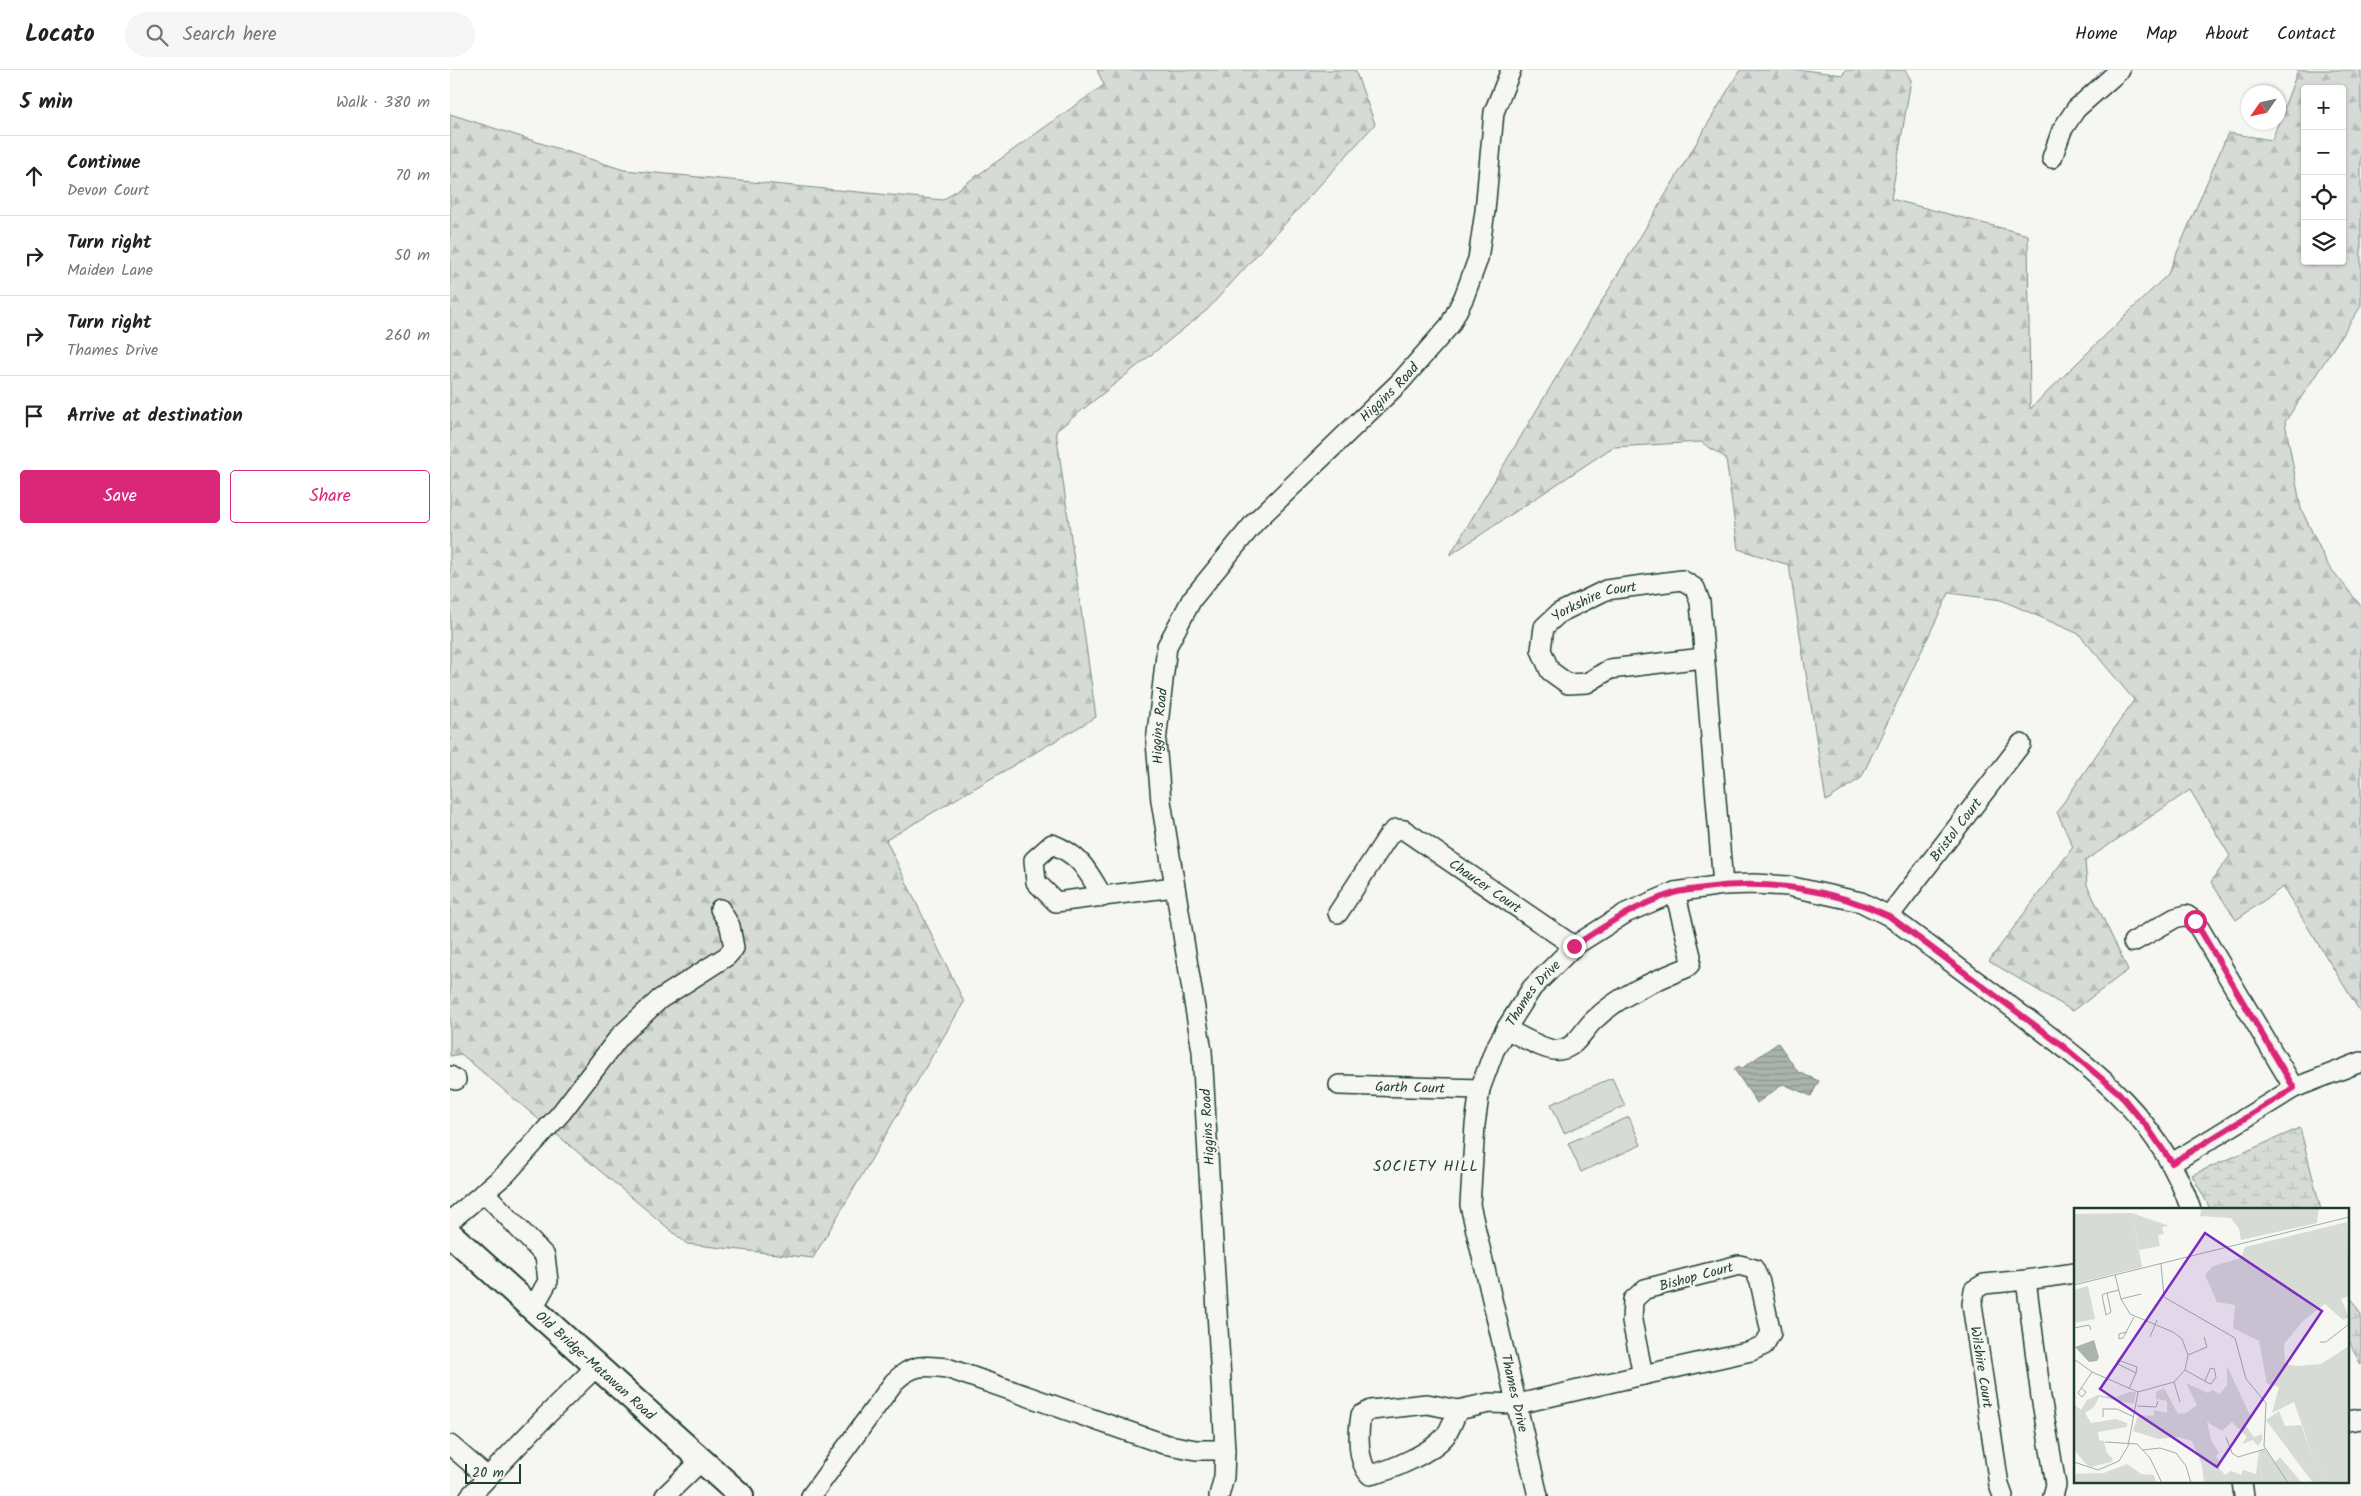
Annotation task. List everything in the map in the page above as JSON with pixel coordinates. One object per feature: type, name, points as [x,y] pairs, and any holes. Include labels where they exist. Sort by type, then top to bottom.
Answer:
[{"type":"main road","name":"Old Bridge-Matawan Road","points":[[450,1234],[741,1496]]},
{"type":"street","name":"Higgins Road","points":[[1219,1496],[1224,1477],[1225,1450],[1202,1051],[1161,801],[1156,742],[1166,646],[1192,599],[1255,522],[1401,381],[1450,325],[1464,297],[1478,259],[1485,211],[1494,112],[1511,70]]},
{"type":"street","points":[[2052,158],[2062,130],[2076,109],[2120,70]]},
{"type":"street","name":"Yorkshire Court","points":[[1703,658],[1610,669],[1587,683],[1568,684],[1550,671],[1541,650],[1544,627],[1559,613],[1606,590],[1682,580],[1695,588],[1700,602],[1703,658],[1723,885]]},
{"type":"street","name":"Bristol Court","points":[[1889,916],[2021,744]]},
{"type":"street","name":"Chaucer Court","points":[[1338,913],[1389,835],[1396,829],[1404,830],[1574,946]]},
{"type":"street","name":"Thames Drive","points":[[1538,1496],[1470,1205],[1475,1125],[1480,1089],[1494,1051],[1532,988],[1574,946],[1612,921],[1675,892],[1723,885],[1788,886],[1861,902],[1889,916],[2064,1047],[2119,1093],[2148,1128],[2172,1163],[2190,1208]]},
{"type":"street","points":[[1103,897],[1174,887]]},
{"type":"street","points":[[1506,1029],[1550,1050],[1570,1047],[1592,1022],[1615,1002],[1643,985],[1686,968],[1690,964],[1691,956],[1675,892]]},
{"type":"street","points":[[450,1220],[507,1174],[561,1113],[620,1036],[660,999],[727,956],[734,948],[730,926],[720,909]]},
{"type":"street","points":[[2133,942],[2175,918],[2186,915],[2195,921],[2294,1088]]},
{"type":"street","points":[[2172,1163],[2294,1088],[2361,1062]]},
{"type":"street","name":"Garth Court","points":[[1339,1085],[1480,1089]]},
{"type":"street","points":[[484,1192],[545,1256],[548,1281],[534,1308]]},
{"type":"street","name":"Bishop Court","points":[[1458,1410],[1489,1404],[1518,1404],[1751,1351],[1764,1345],[1771,1333],[1760,1282],[1754,1269],[1739,1264],[1646,1289],[1633,1300],[1632,1322],[1643,1375]]},
{"type":"street","name":"Wilshire Court","points":[[2003,1496],[1999,1485],[1972,1304],[1974,1290],[1984,1284],[2074,1273]]},
{"type":"street","points":[[2026,1280],[2041,1397],[2056,1485],[2053,1496]]},
{"type":"street","points":[[810,1496],[894,1382],[904,1372],[924,1365],[947,1368],[1164,1444],[1196,1450],[1225,1450]]},
{"type":"street","points":[[470,1496],[597,1366]]},
{"type":"street","points":[[1427,1404],[1458,1410],[1446,1435],[1431,1448],[1383,1472],[1370,1475],[1362,1468],[1359,1427],[1361,1415],[1370,1410],[1427,1404]]},
{"type":"street","points":[[2348,1421],[2361,1419]]},
{"type":"street","points":[[450,1445],[487,1477]]},
{"type":"street","points":[[665,1496],[701,1460]]},
{"type":"green space","points":[[1097,70],[1355,70],[1375,124],[1207,310],[1056,431],[1096,717],[886,840],[964,1002],[813,1258],[687,1244],[461,1054],[450,1056],[450,114],[624,170],[943,200],[1104,85]]},
{"type":"green space","points":[[1740,70],[1803,70],[1843,75],[1845,70],[1905,70],[1911,80],[1891,199],[2028,235],[2030,409],[2168,274],[2228,133],[2272,140],[2276,130],[2286,130],[2286,102],[2298,70],[2361,70],[2361,306],[2285,422],[2301,509],[2328,565],[2361,606],[2361,1013],[2283,887],[2236,920],[2211,882],[2230,856],[2190,790],[2085,861],[2087,885],[2128,970],[2073,1011],[1989,961],[2073,847],[2057,812],[2134,700],[2079,634],[2001,600],[1949,593],[1861,778],[1826,801],[1789,565],[1738,549],[1726,458],[1701,442],[1613,447],[1450,555]]},
{"type":"green space","points":[[1612,1078],[1625,1106],[1564,1133],[1551,1104]]},
{"type":"green space","points":[[1629,1117],[1641,1145],[1581,1172],[1568,1143]]},
{"type":"green space","points":[[2300,1128],[2320,1208],[2210,1208],[2192,1175]]},
{"type":"green space","points":[[2348,1293],[2361,1315],[2361,1365],[2348,1339]]},
{"type":"shaded area","points":[[1778,1043],[1798,1072],[1819,1081],[1811,1096],[1783,1084],[1757,1103],[1734,1069],[1739,1066],[1741,1069]]},
{"type":"district","name":"SOCIETY HILL","points":[[1426,1166]]},
{"type":"route","points":[[1574,946],[1605,924],[1675,892],[1723,885],[1754,884],[1788,886],[1861,902],[1889,916],[2064,1047],[2119,1093],[2148,1128],[2172,1163],[2294,1088],[2195,921]]}]
